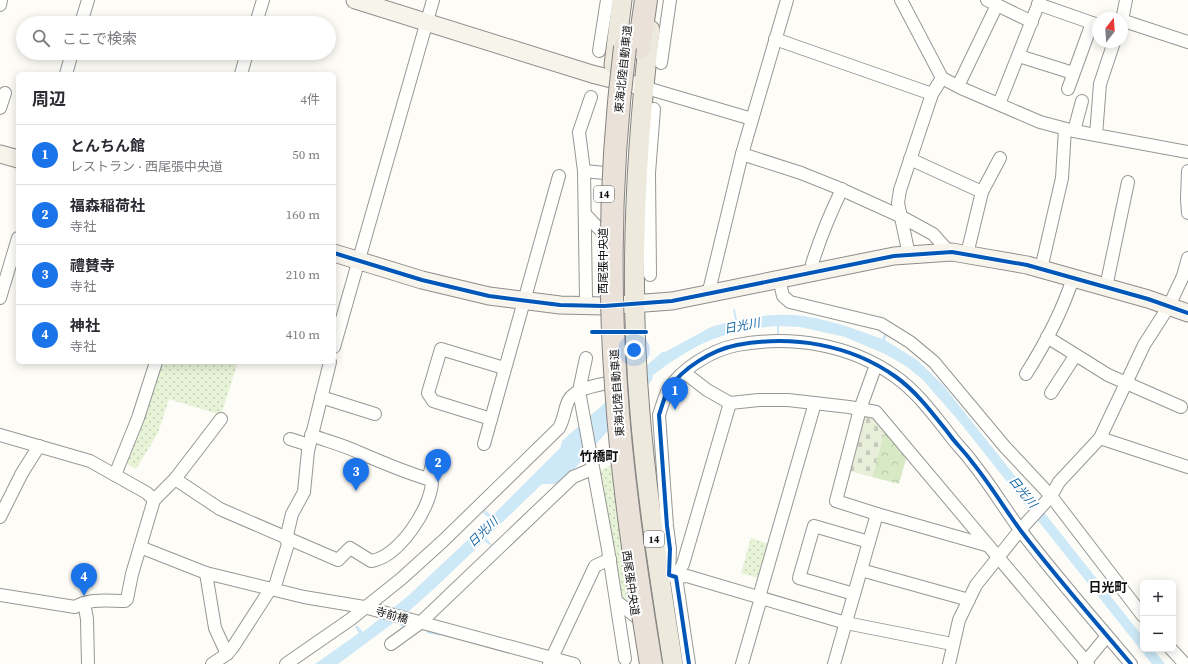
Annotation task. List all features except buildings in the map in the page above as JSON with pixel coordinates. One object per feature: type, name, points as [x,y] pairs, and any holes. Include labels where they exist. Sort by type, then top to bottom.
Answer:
[{"type":"highway","name":"東海北陸自動車道","points":[[631,0],[622,69],[614,176],[612,272],[613,336],[616,387],[626,493],[651,664]]},
{"type":"highway","name":"東海北陸自動車道","points":[[646,0],[636,71],[629,176],[627,242],[628,335],[641,491],[665,664]]},
{"type":"main road","name":"西尾張中央道","points":[[622,0],[612,79],[605,173],[603,233],[604,306],[607,386],[612,439],[635,616],[634,662]]},
{"type":"main road","name":"14","points":[[654,0],[643,87],[643,173],[635,214],[635,304],[640,413],[650,511],[673,664]]},
{"type":"street","points":[[0,5],[2,0]]},
{"type":"street","points":[[83,16],[88,0]]},
{"type":"street","points":[[258,16],[263,0]]},
{"type":"street","points":[[355,0],[612,79],[752,119]]},
{"type":"street","points":[[336,340],[426,23],[434,0]]},
{"type":"street","points":[[599,51],[607,0]]},
{"type":"street","points":[[661,63],[670,0]]},
{"type":"street","points":[[708,295],[742,154],[787,0]]},
{"type":"street","points":[[901,0],[942,78],[1040,122],[1070,130],[1188,152]]},
{"type":"street","points":[[1124,12],[1126,0]]},
{"type":"street","points":[[999,104],[1039,2],[1092,23]]},
{"type":"street","points":[[958,86],[992,3],[1032,22]]},
{"type":"street","points":[[1128,22],[1188,42]]},
{"type":"street","points":[[1068,89],[1073,73],[1092,31]]},
{"type":"street","points":[[775,39],[932,94]]},
{"type":"street","points":[[1096,135],[1100,84],[1112,48]]},
{"type":"street","points":[[1019,56],[1073,73]]},
{"type":"street","points":[[67,72],[70,60]]},
{"type":"street","points":[[242,72],[245,60]]},
{"type":"street","points":[[909,254],[898,203],[910,159],[932,94],[942,78]]},
{"type":"street","points":[[0,108],[4,93]]},
{"type":"street","points":[[586,298],[586,215],[584,171],[579,132],[591,97]]},
{"type":"street","points":[[1041,269],[1062,178],[1070,130],[1082,101]]},
{"type":"street","points":[[650,275],[643,173],[654,109]]},
{"type":"street","points":[[0,154],[16,158]]},
{"type":"street","points":[[742,154],[801,173],[842,189],[900,216],[933,234],[949,252]]},
{"type":"street","points":[[967,254],[982,192],[1000,158]]},
{"type":"street","points":[[910,159],[982,192]]},
{"type":"street","points":[[584,171],[605,173]]},
{"type":"street","points":[[1188,171],[1188,208]]},
{"type":"street","points":[[484,444],[504,368],[559,176]]},
{"type":"street","points":[[1106,287],[1128,182]]},
{"type":"street","points":[[815,272],[812,264],[817,247],[830,213],[842,189]]},
{"type":"street","points":[[586,215],[603,233]]},
{"type":"street","points":[[0,298],[16,245]]},
{"type":"street","points":[[336,254],[456,289],[524,302],[604,306],[635,304],[708,295],[779,279],[909,254],[949,252],[967,254],[1041,269],[1170,306],[1188,313]]},
{"type":"street","points":[[948,664],[959,620],[976,585],[1022,528],[1050,498],[1059,482],[1100,438],[1144,345],[1170,306],[1183,276],[1188,258]]},
{"type":"street","points":[[1026,374],[1065,302],[1073,278]]},
{"type":"street","points":[[779,279],[783,296],[790,302],[881,324],[910,342],[934,362],[1050,498],[1140,612]]},
{"type":"street","points":[[1047,337],[1075,356],[1108,375],[1181,407]]},
{"type":"street","points":[[689,664],[672,576],[667,526],[660,415],[663,400],[666,389],[702,358],[730,346],[765,341],[806,342],[830,346],[876,365],[896,377],[928,408],[1131,664]]},
{"type":"street","points":[[491,419],[433,401],[428,393],[441,349],[504,368]]},
{"type":"street","points":[[1051,393],[1075,356]]},
{"type":"street","points":[[586,358],[579,391],[610,559],[616,601],[634,662]]},
{"type":"street","points":[[114,475],[138,418],[155,364]]},
{"type":"street","points":[[212,664],[227,654],[271,588],[275,586],[288,544],[286,539],[292,514],[304,492],[310,440],[329,364]]},
{"type":"street","points":[[876,365],[860,409],[836,501],[986,545]]},
{"type":"street","points":[[685,373],[707,390],[730,403],[788,400],[876,412],[1086,663],[1108,636]]},
{"type":"street","points":[[286,664],[336,630],[364,607],[386,592],[439,537],[559,428],[569,399],[579,391],[607,386]]},
{"type":"street","points":[[321,397],[375,414]]},
{"type":"street","points":[[662,596],[672,576],[683,564],[730,403]]},
{"type":"street","points":[[742,664],[815,403]]},
{"type":"street","points":[[0,595],[75,608],[84,603],[102,600],[125,601],[128,598],[132,574],[154,500],[175,478],[221,419]]},
{"type":"street","points":[[0,435],[90,461],[147,493],[154,500]]},
{"type":"street","points":[[1100,438],[1188,467]]},
{"type":"street","points":[[175,478],[220,509],[286,539],[338,560],[350,548],[372,561],[378,560],[398,544],[417,523],[426,508],[432,489],[432,482],[428,479],[392,467],[367,457],[359,452],[310,440],[290,439]]},
{"type":"street","points":[[0,517],[22,473],[39,446]]},
{"type":"street","points":[[428,479],[434,458]]},
{"type":"street","points":[[391,644],[420,623],[573,477],[592,464]]},
{"type":"street","points":[[650,511],[667,526]]},
{"type":"street","points":[[834,664],[877,514]]},
{"type":"street","points":[[854,594],[799,578],[801,570],[814,526],[869,542]]},
{"type":"street","name":"寺前橋","points":[[140,547],[206,573],[304,597],[364,607],[551,661],[574,664]]},
{"type":"street","points":[[551,661],[595,566],[610,559]]},
{"type":"street","points":[[861,570],[969,600]]},
{"type":"street","points":[[206,573],[215,628],[227,654]]},
{"type":"street","points":[[672,576],[687,576],[846,622],[952,644]]},
{"type":"street","points":[[616,601],[635,616]]},
{"type":"street","points":[[84,603],[87,619],[88,664]]},
{"type":"street","points":[[1174,652],[1185,664]]},
{"type":"green space","points":[[155,364],[237,364],[221,415],[169,399],[158,433],[136,469],[121,460]]},
{"type":"green space","points":[[860,415],[873,415],[885,429],[872,477],[846,470]]},
{"type":"green space","points":[[885,429],[907,455],[899,484],[872,477]]},
{"type":"green space","points":[[614,464],[634,606],[624,603],[621,596],[600,472]]},
{"type":"green space","points":[[751,538],[771,545],[761,579],[741,573]]},
{"type":"water","name":"日光川","points":[[735,309],[737,320],[767,316],[804,316],[831,322],[882,339],[886,330],[889,331],[885,340],[917,360],[942,384],[1140,633],[1140,649],[958,420],[923,380],[906,366],[885,354],[845,337],[800,327],[779,326],[779,335],[777,335],[777,326],[758,328],[725,335],[697,346],[668,364],[653,375],[652,380],[578,465],[558,484],[542,484],[486,538],[492,545],[491,546],[484,541],[399,620],[404,626],[402,627],[396,621],[338,664],[315,664],[359,633],[355,627],[357,625],[363,632],[408,596],[490,519],[483,513],[485,510],[492,516],[561,447],[562,441],[662,352],[665,352],[711,327],[735,320],[733,310]]},
{"type":"water","points":[[1142,652],[1155,652],[1165,664],[1152,664]]},
{"type":"waterway","points":[[428,632],[440,634]]},
{"type":"cycle path","points":[[336,254],[422,280],[489,296],[560,305],[604,306],[672,301],[894,256],[952,252],[1027,265],[1148,299],[1188,313]]},
{"type":"cycle path","points":[[592,332],[646,332]]},
{"type":"cycle path","points":[[689,664],[676,577],[669,575],[670,549],[659,415],[668,390],[681,374],[698,361],[727,347],[758,342],[779,341],[820,345],[840,350],[878,366],[896,377],[911,389],[969,458],[1021,531],[1048,565],[1131,664]]},
{"type":"place","name":"とんちん館","points":[[675,410]]},
{"type":"place","name":"福森稲荷社","points":[[438,482]]},
{"type":"place","name":"禮賛寺","points":[[356,491]]},
{"type":"place","name":"神社","points":[[84,596]]},
{"type":"district","name":"竹橋町","points":[[599,456]]},
{"type":"district","name":"日光町","points":[[1108,587]]}]
